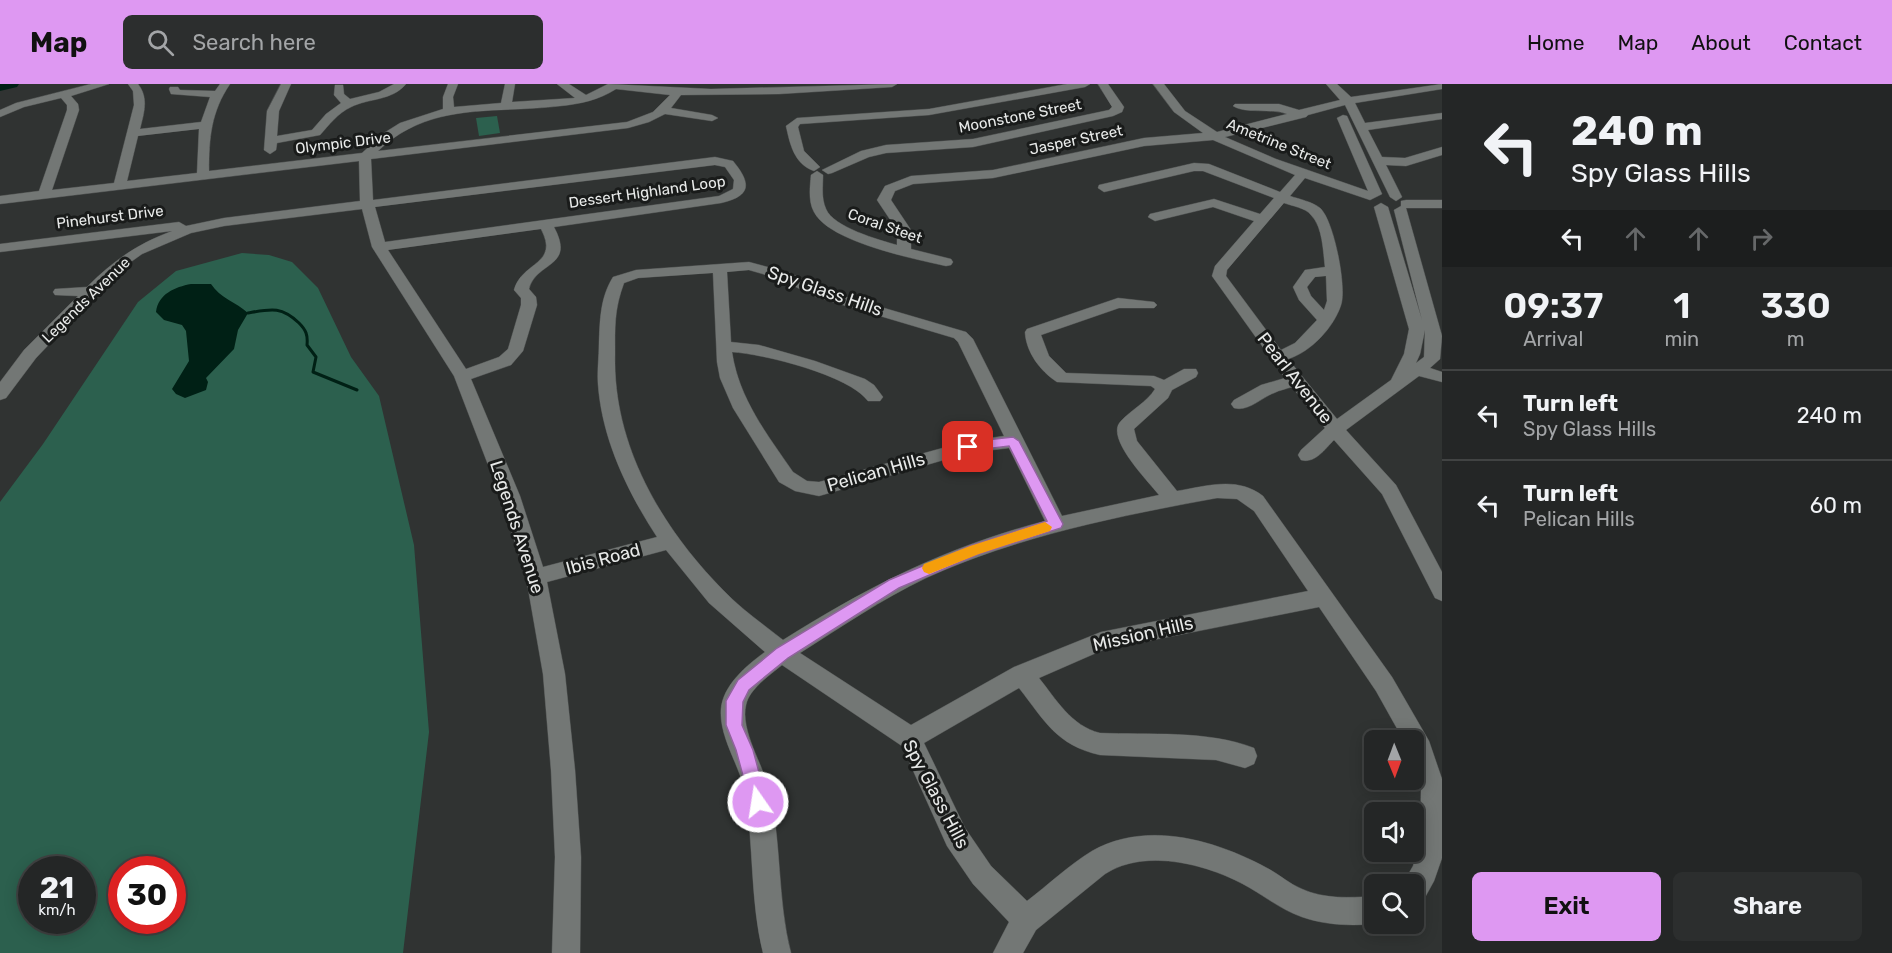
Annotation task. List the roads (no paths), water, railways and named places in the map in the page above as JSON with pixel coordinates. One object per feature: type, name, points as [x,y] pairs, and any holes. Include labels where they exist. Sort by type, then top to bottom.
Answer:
[{"type":"street","points":[[0,114],[20,105],[104,84]]},
{"type":"street","points":[[119,186],[140,105],[138,91],[133,84]]},
{"type":"street","points":[[203,177],[204,125],[216,94],[225,84]]},
{"type":"street","points":[[269,168],[273,111],[286,84]]},
{"type":"street","points":[[271,140],[315,135],[330,116],[349,104],[383,95],[401,84]]},
{"type":"street","points":[[449,111],[448,97],[453,84]]},
{"type":"street","points":[[506,106],[510,84]]},
{"type":"street","points":[[562,84],[584,99]]},
{"type":"street","points":[[365,158],[394,130],[420,119],[449,111],[584,99],[604,92],[615,84],[637,90],[678,92],[778,92],[892,84]]},
{"type":"street","points":[[820,171],[798,152],[792,126],[796,121],[929,112],[1085,84]]},
{"type":"street","name":"Moonstone Street","points":[[820,171],[865,154],[886,149],[973,143],[1118,111],[1118,107],[1103,84]]},
{"type":"street","name":"Ametrine Street","points":[[1158,84],[1179,112],[1214,136],[1303,173],[1376,199],[1401,204],[1442,204]]},
{"type":"street","points":[[1319,84],[1343,104],[1376,199],[1417,329],[1410,368]]},
{"type":"street","points":[[1307,455],[1335,429],[1396,384],[1410,368],[1432,359],[1434,336],[1401,204],[1361,127],[1331,84]]},
{"type":"street","name":"Jasper Street","points":[[904,252],[904,230],[884,200],[890,189],[911,180],[993,174],[1143,142],[1214,136],[1343,104],[1442,86]]},
{"type":"street","points":[[339,87],[339,95],[349,104]]},
{"type":"street","points":[[174,89],[175,92],[180,93],[216,94]]},
{"type":"street","name":"Olympic Drive","points":[[0,200],[628,125],[651,118],[664,110],[678,92]]},
{"type":"street","points":[[44,195],[73,110],[72,104],[64,95]]},
{"type":"street","points":[[1239,106],[1279,107],[1302,115]]},
{"type":"street","points":[[664,110],[712,118]]},
{"type":"street","points":[[1361,127],[1383,126],[1442,116]]},
{"type":"street","points":[[131,133],[204,125]]},
{"type":"street","points":[[1378,161],[1406,162],[1442,151]]},
{"type":"street","name":"Legends Avenue","points":[[365,158],[367,203],[379,247],[462,376],[510,496],[536,578],[554,674],[563,770],[568,857],[566,953]]},
{"type":"street","name":"Dessert Highland Loop","points":[[367,203],[724,159],[733,168],[741,186],[738,200],[545,223],[379,247]]},
{"type":"street","points":[[1104,188],[1194,167],[1205,167],[1310,206],[1319,214],[1329,243],[1334,309],[1303,345],[1294,352],[1277,356]]},
{"type":"street","name":"Coral Steet","points":[[820,171],[817,204],[824,217],[837,227],[904,252],[946,262]]},
{"type":"street","name":"Pearl Avenue","points":[[1303,173],[1220,269],[1219,276],[1296,380],[1335,429],[1389,490],[1442,592]]},
{"type":"street","points":[[1155,218],[1214,202],[1263,220]]},
{"type":"street","name":"Legends Avenue","points":[[0,394],[30,354],[116,266],[137,251],[187,230],[224,222],[367,203]]},
{"type":"street","name":"Pinehurst Drive","points":[[0,248],[224,222]]},
{"type":"street","points":[[462,376],[505,361],[515,351],[529,305],[528,297],[521,290],[521,285],[552,255],[554,235],[545,223]]},
{"type":"street","points":[[137,251],[140,230]]},
{"type":"street","name":"Spy Glass Hills","points":[[1026,920],[982,875],[957,837],[910,738],[782,653],[716,597],[670,541],[645,503],[614,428],[606,384],[608,306],[614,284],[626,276],[647,272],[749,266],[769,270],[821,294],[960,335],[1056,524]]},
{"type":"street","name":"Pelican Hills","points":[[720,269],[724,347],[730,379],[744,409],[786,477],[799,487],[819,489],[968,447],[1013,441]]},
{"type":"street","points":[[1325,320],[1304,297],[1300,287],[1310,273],[1332,271]]},
{"type":"street","points":[[60,292],[92,291]]},
{"type":"street","points":[[1149,304],[1118,303],[1033,332],[1033,341],[1053,373],[1063,378],[1154,381],[1164,387]]},
{"type":"street","points":[[724,347],[751,347],[775,353],[859,383],[874,397]]},
{"type":"street","points":[[1410,368],[1442,377]]},
{"type":"street","points":[[1173,499],[1129,444],[1125,435],[1125,427],[1162,394],[1164,387],[1190,373]]},
{"type":"street","points":[[1240,405],[1267,389],[1296,380]]},
{"type":"street","points":[[777,953],[769,928],[757,790],[745,750],[734,725],[734,701],[744,685],[782,653],[894,584],[975,550],[1056,524],[1241,486],[1261,506],[1403,715],[1427,766],[1432,789],[1433,842],[1424,874]]},
{"type":"street","name":"Ibis Road","points":[[536,578],[670,541]]},
{"type":"street","name":"Mission Hills","points":[[910,738],[1022,674],[1101,641],[1324,597]]},
{"type":"street","points":[[1022,674],[1062,725],[1082,740],[1110,745],[1216,749],[1245,756]]},
{"type":"street","points":[[1007,953],[1026,920],[1098,863],[1113,855],[1139,850],[1162,849],[1190,852],[1222,862],[1258,878],[1291,899],[1322,909],[1364,911]]},
{"type":"waterway","points":[[0,87],[13,84]]},
{"type":"waterway","points":[[248,313],[275,310],[293,318],[305,330],[307,345],[316,357],[313,372],[357,390]]}]
